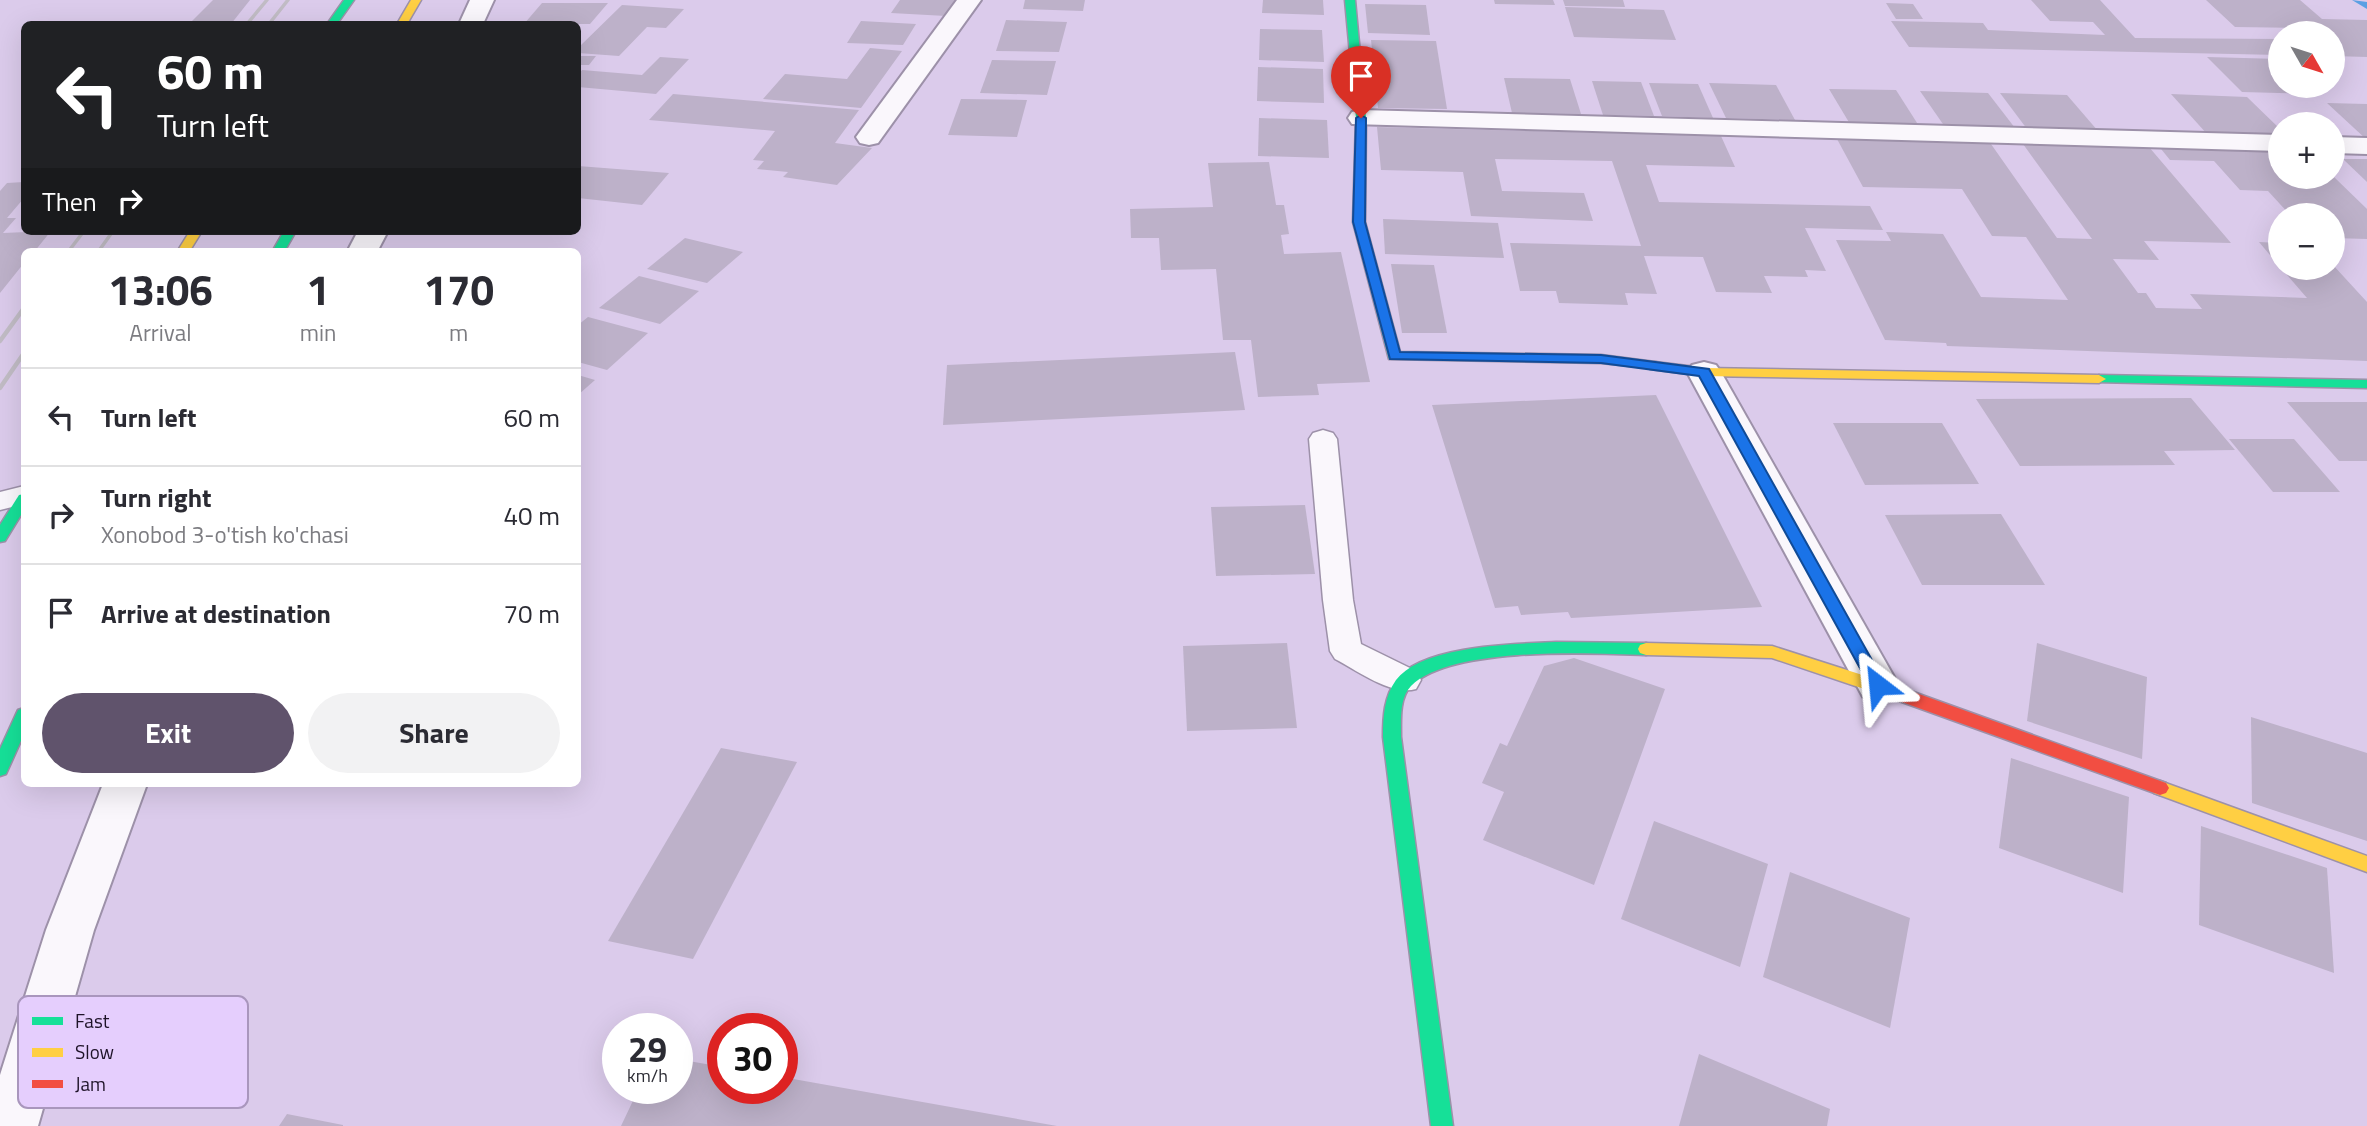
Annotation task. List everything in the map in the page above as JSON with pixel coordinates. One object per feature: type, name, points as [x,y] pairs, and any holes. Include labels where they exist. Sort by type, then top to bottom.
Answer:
[{"type":"street","points":[[334,21],[349,0]]},
{"type":"street","points":[[404,21],[416,0]]},
{"type":"street","points":[[472,21],[482,0]]},
{"type":"street","points":[[869,137],[969,0]]},
{"type":"street","points":[[1350,0],[1361,118],[1359,222],[1394,356],[1601,359],[1704,372],[2367,384]]},
{"type":"street","points":[[1361,118],[2268,143]]},
{"type":"street","points":[[2345,145],[2367,146]]},
{"type":"street","points":[[1704,372],[1878,685]]},
{"type":"street","points":[[0,537],[21,502]]},
{"type":"street","points":[[1442,1126],[1392,737],[1392,706],[1405,680],[1429,663],[1459,656],[1581,647],[1772,652],[1878,685],[2367,864]]},
{"type":"street","points":[[0,769],[21,722]]},
{"type":"street","points":[[50,996],[70,930],[124,787]]},
{"type":"street","points":[[11,1126],[18,1103]]},
{"type":"lane","points":[[1323,439],[1338,600],[1346,650],[1405,680]]},
{"type":"lane","points":[[0,501],[21,498]]},
{"type":"building","points":[[213,0],[250,0],[233,21],[192,21]]},
{"type":"building","points":[[900,0],[955,0],[946,16],[891,13]]},
{"type":"building","points":[[1025,0],[1085,0],[1083,11],[1023,9]]},
{"type":"building","points":[[1263,0],[1323,0],[1324,15],[1262,13]]},
{"type":"building","points":[[1494,0],[1553,0],[1555,5],[1495,4]]},
{"type":"building","points":[[1563,0],[1623,0],[1625,7],[1565,6]]},
{"type":"building","points":[[2031,0],[2100,0],[2135,38],[2268,39],[2268,55],[1909,47],[1891,21],[1983,23],[1988,30],[2105,35],[2093,22],[2050,21]]},
{"type":"building","points":[[2206,0],[2300,0],[2322,19],[2367,20],[2367,57],[2345,56],[2345,21],[2268,21],[2268,27],[2235,27]]},
{"type":"building","points":[[542,3],[608,3],[590,24],[581,24],[581,21],[527,21]]},
{"type":"building","points":[[1886,3],[1913,4],[1923,19],[1896,19]]},
{"type":"building","points":[[1365,4],[1426,5],[1430,35],[1368,33]]},
{"type":"building","points":[[622,5],[684,9],[666,28],[647,27],[619,56],[581,53],[581,45]]},
{"type":"building","points":[[1565,7],[1664,10],[1676,40],[1574,37]]},
{"type":"building","points":[[1006,20],[1067,22],[1059,52],[996,51]]},
{"type":"building","points":[[861,21],[916,24],[903,45],[847,43]]},
{"type":"building","points":[[1260,29],[1322,30],[1324,62],[1259,60]]},
{"type":"building","points":[[1371,40],[1436,41],[1447,109],[1378,108]]},
{"type":"building","points":[[870,48],[902,51],[861,108],[763,99],[785,74],[847,79]]},
{"type":"building","points":[[581,56],[596,56],[589,65],[581,65]]},
{"type":"building","points":[[660,57],[689,59],[656,94],[581,87],[582,70],[642,75]]},
{"type":"building","points":[[2207,57],[2268,59],[2268,93],[2242,92]]},
{"type":"building","points":[[992,60],[1056,61],[1047,95],[980,93]]},
{"type":"building","points":[[1258,67],[1323,69],[1324,103],[1257,101]]},
{"type":"building","points":[[1504,78],[1570,79],[1581,114],[1512,113]]},
{"type":"building","points":[[1592,81],[1641,82],[1654,116],[1603,115]]},
{"type":"building","points":[[1649,83],[1698,84],[1713,118],[1662,116]]},
{"type":"building","points":[[1709,83],[1776,85],[1795,120],[1726,118]]},
{"type":"building","points":[[1829,89],[1896,90],[1919,126],[1850,124]]},
{"type":"building","points":[[1920,91],[1988,93],[2015,128],[1945,127]]},
{"type":"building","points":[[2000,93],[2067,95],[2098,131],[2027,129]]},
{"type":"building","points":[[673,94],[859,110],[835,143],[872,148],[837,185],[783,177],[788,172],[757,169],[764,161],[753,160],[775,131],[649,120]]},
{"type":"building","points":[[2171,94],[2247,97],[2268,117],[2268,136],[2207,134]]},
{"type":"building","points":[[961,99],[1027,100],[1017,137],[948,135]]},
{"type":"building","points":[[2327,103],[2367,104],[2367,140],[2345,120],[2345,112],[2337,112]]},
{"type":"building","points":[[1259,118],[1327,120],[1329,158],[1258,156]]},
{"type":"building","points":[[1377,127],[1721,136],[1735,167],[1646,165],[1659,202],[1870,206],[1883,230],[1805,228],[1826,271],[1805,270],[1808,277],[1764,276],[1772,293],[1716,292],[1703,257],[1644,256],[1657,294],[1625,293],[1628,305],[1559,303],[1556,291],[1520,291],[1510,243],[1641,246],[1612,161],[1495,159],[1502,191],[1584,193],[1593,221],[1471,216],[1463,172],[1381,170]]},
{"type":"building","points":[[1837,139],[1991,144],[2057,238],[2092,239],[2023,144],[2149,147],[2231,243],[2144,241],[2159,260],[2113,259],[2138,293],[2146,293],[2156,308],[2202,309],[2190,294],[2307,298],[2291,280],[2345,278],[2367,302],[2367,361],[1947,346],[1946,343],[1885,340],[1836,240],[1891,241],[1886,232],[1943,234],[1981,297],[2068,300],[2026,237],[1992,236],[1962,189],[1863,187]]},
{"type":"building","points":[[2157,144],[2268,148],[2268,189],[2345,188],[2367,209],[2367,239],[2345,238],[2345,203],[2279,203],[2268,191],[2240,190],[2214,161],[2170,160]]},
{"type":"building","points":[[2345,159],[2367,159],[2367,182],[2345,161]]},
{"type":"building","points":[[1269,162],[1276,205],[1284,205],[1289,234],[1281,235],[1284,254],[1341,252],[1370,382],[1317,384],[1319,395],[1258,397],[1251,340],[1223,340],[1216,269],[1161,270],[1159,238],[1131,238],[1130,209],[1213,207],[1208,163]]},
{"type":"building","points":[[581,166],[669,173],[642,205],[581,198]]},
{"type":"building","points":[[21,182],[21,202],[7,218],[16,218],[3,233],[48,235],[37,248],[21,248],[21,267],[0,293],[0,191],[7,183]]},
{"type":"building","points":[[1383,219],[1498,223],[1504,258],[1385,254]]},
{"type":"building","points":[[685,238],[743,252],[707,283],[647,269]]},
{"type":"building","points":[[2259,242],[2268,242],[2268,253]]},
{"type":"building","points":[[1391,264],[1434,265],[1447,333],[1402,333]]},
{"type":"building","points":[[639,276],[699,291],[660,324],[599,308]]},
{"type":"building","points":[[588,317],[648,333],[607,370],[581,363],[581,323]]},
{"type":"building","points":[[1235,352],[1245,410],[943,425],[947,365]]},
{"type":"building","points":[[581,376],[595,380],[581,392]]},
{"type":"building","points":[[1656,395],[1762,607],[1571,618],[1568,612],[1521,615],[1518,606],[1495,608],[1432,405]]},
{"type":"building","points":[[2191,398],[2235,450],[2164,451],[2175,465],[2020,466],[1976,399]]},
{"type":"building","points":[[2287,402],[2367,402],[2367,461],[2339,461]]},
{"type":"building","points":[[1833,423],[1942,423],[1979,484],[1865,485]]},
{"type":"building","points":[[2229,439],[2294,439],[2340,492],[2273,492]]},
{"type":"building","points":[[1305,505],[1315,574],[1216,576],[1211,507]]},
{"type":"building","points":[[2001,514],[2045,585],[1922,585],[1885,515]]},
{"type":"building","points":[[1287,643],[1297,728],[1187,731],[1183,646]]},
{"type":"building","points":[[2037,643],[2147,677],[2142,759],[2027,721]]},
{"type":"building","points":[[1574,658],[1665,689],[1594,885],[1483,840],[1504,792],[1482,783],[1500,743],[1507,746],[1544,666]]},
{"type":"building","points":[[2251,717],[2367,753],[2367,841],[2252,803]]},
{"type":"building","points":[[721,748],[797,762],[693,959],[608,941]]},
{"type":"building","points":[[2011,758],[2129,797],[2123,893],[1999,848]]},
{"type":"building","points":[[1654,821],[1768,864],[1740,967],[1621,919]]},
{"type":"building","points":[[2201,826],[2327,868],[2334,973],[2199,925]]},
{"type":"building","points":[[1790,872],[1910,918],[1890,1028],[1763,977]]},
{"type":"building","points":[[1699,1054],[1830,1109],[1827,1126],[1679,1126]]},
{"type":"building","points":[[693,1062],[707,1064],[707,1104],[798,1104],[798,1080],[1057,1126],[621,1126],[631,1104],[693,1104]]},
{"type":"building","points":[[287,1114],[343,1125],[343,1126],[279,1126]]},
{"type":"waterway","points":[[2357,0],[2367,6]]},
{"type":"railway","points":[[250,21],[267,0]]},
{"type":"railway","points":[[271,21],[288,0]]},
{"type":"railway","points":[[71,248],[81,235]]},
{"type":"railway","points":[[101,248],[110,235]]},
{"type":"railway","points":[[0,341],[21,312]]},
{"type":"railway","points":[[0,388],[21,357]]},
{"type":"traffic: fast","points":[[334,21],[349,0]]},
{"type":"traffic: fast","points":[[1350,0],[1361,118],[1359,222],[1394,356],[1601,359],[1655,366]]},
{"type":"traffic: fast","points":[[280,248],[288,235]]},
{"type":"traffic: fast","points":[[2099,379],[2367,384]]},
{"type":"traffic: fast","points":[[0,537],[21,504]]},
{"type":"traffic: fast","points":[[1442,1126],[1392,737],[1393,708],[1397,694],[1405,681],[1422,668],[1449,659],[1482,653],[1556,648],[1646,649]]},
{"type":"traffic: fast","points":[[0,769],[21,722]]},
{"type":"traffic: slow","points":[[404,21],[416,0]]},
{"type":"traffic: slow","points":[[185,248],[194,235]]},
{"type":"traffic: slow","points":[[1655,366],[1704,372],[2099,379]]},
{"type":"traffic: slow","points":[[1646,649],[1772,652],[1894,692]]},
{"type":"traffic: slow","points":[[2160,788],[2367,864]]},
{"type":"traffic: jam","points":[[1894,692],[2160,788]]},
{"type":"route","points":[[1361,118],[1359,222],[1394,356],[1601,359],[1704,372],[1878,685]]}]
